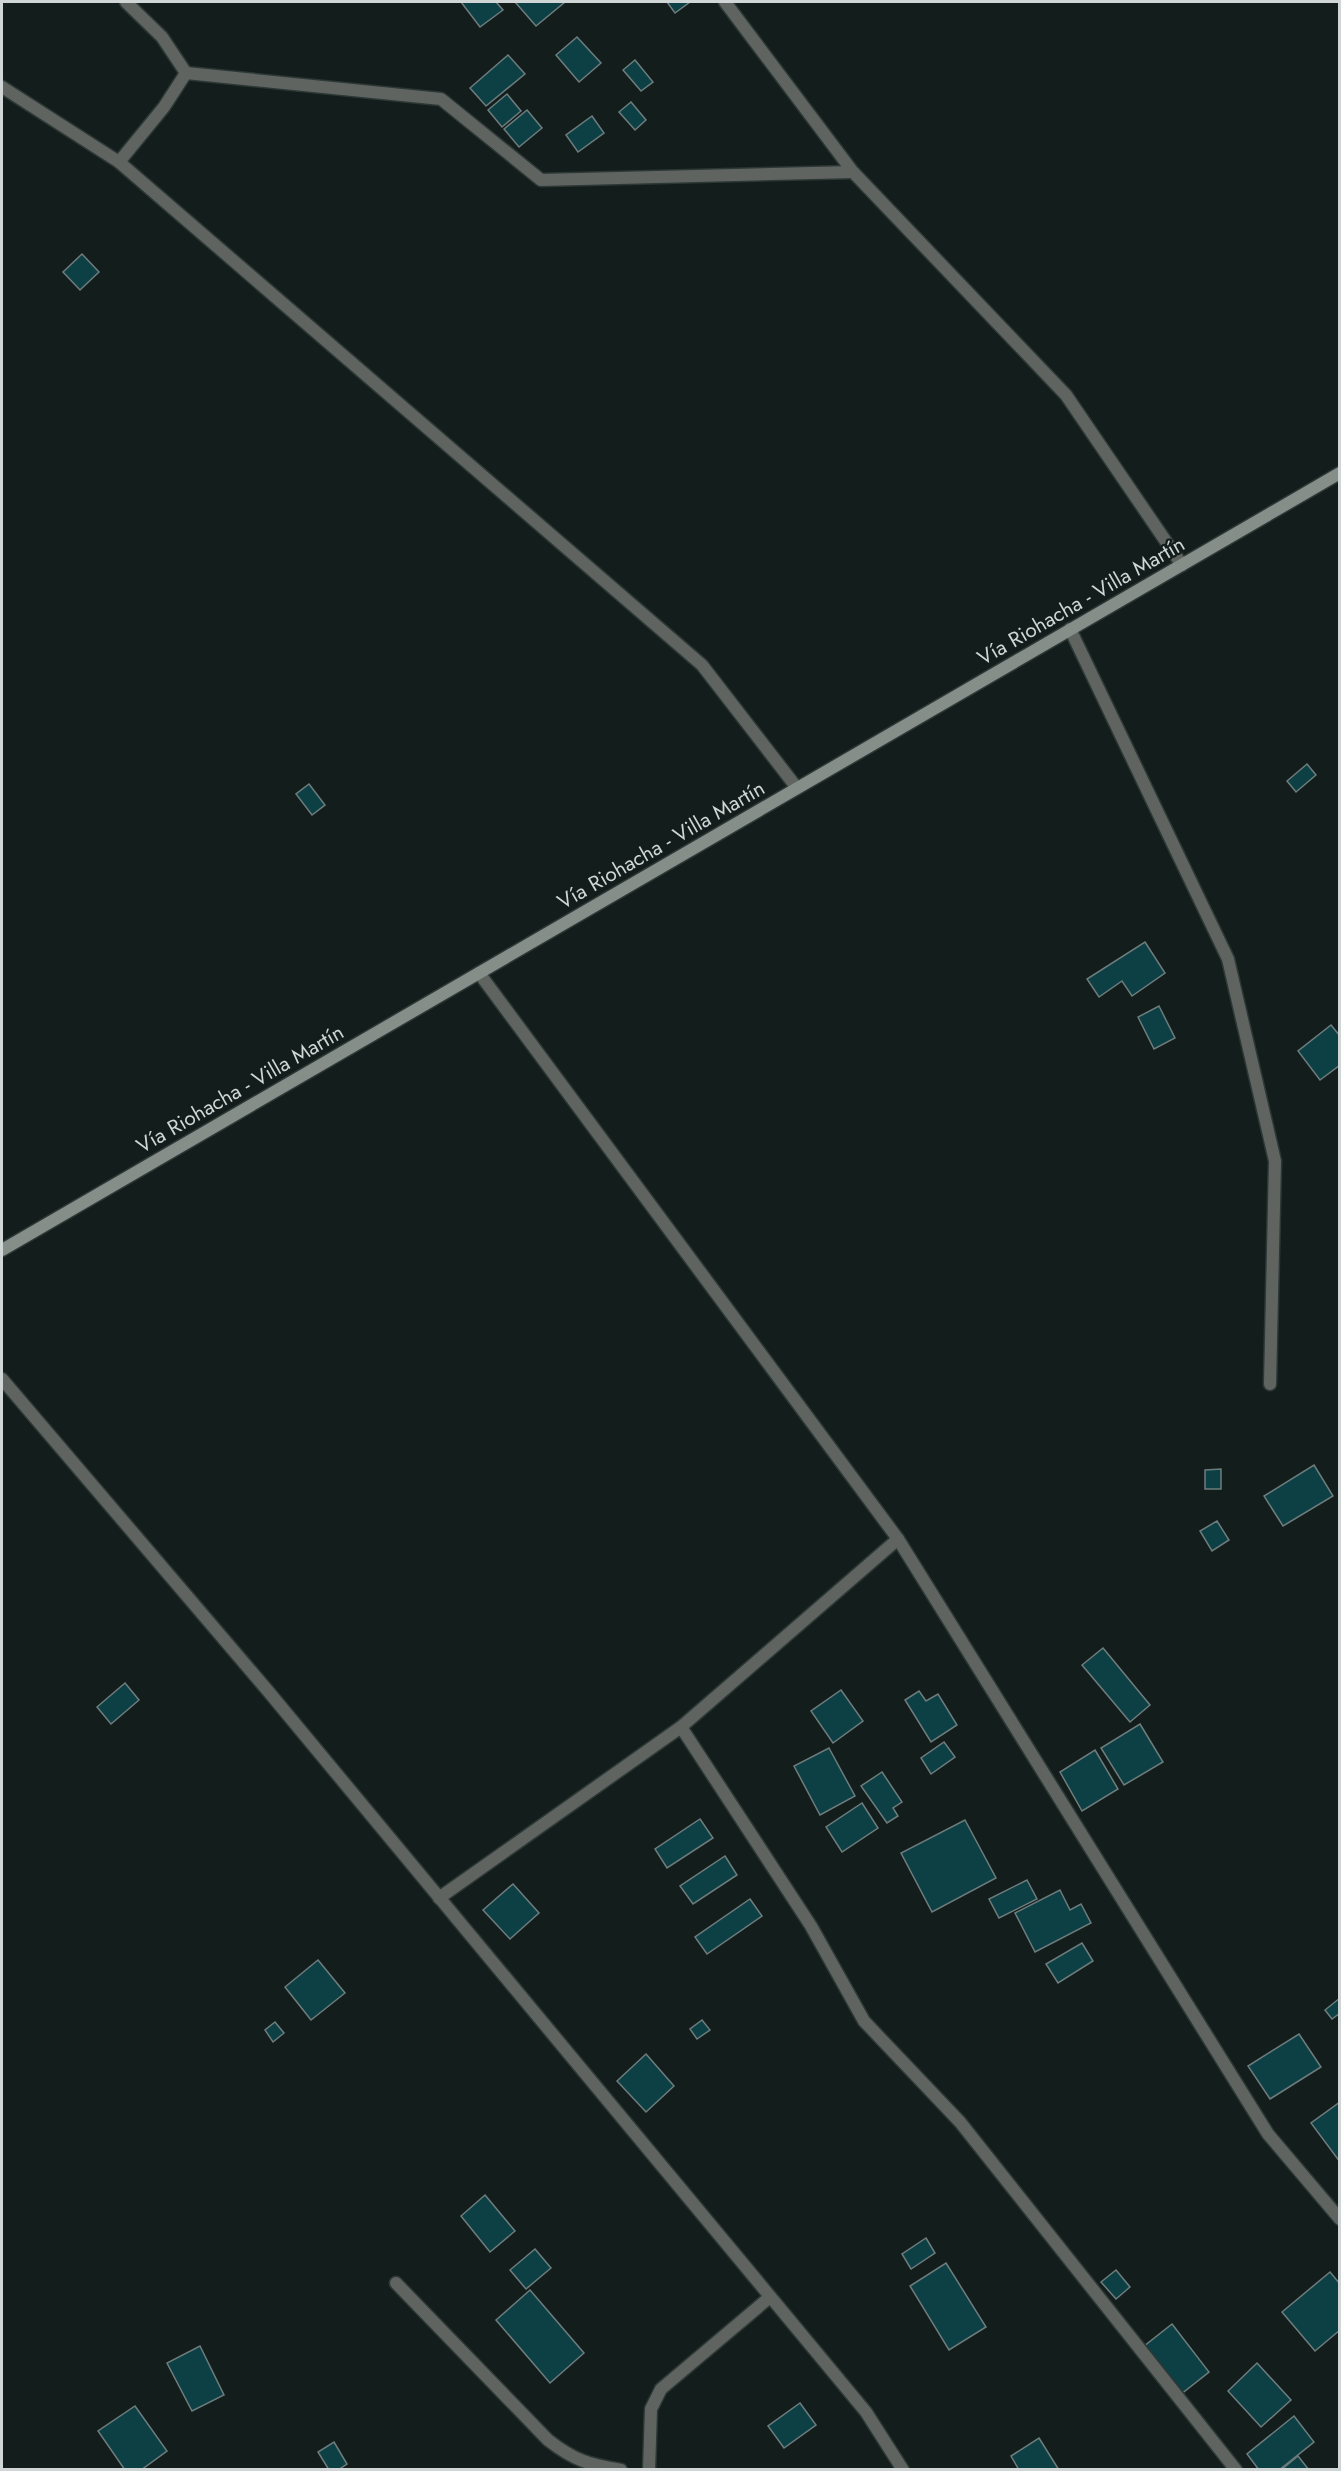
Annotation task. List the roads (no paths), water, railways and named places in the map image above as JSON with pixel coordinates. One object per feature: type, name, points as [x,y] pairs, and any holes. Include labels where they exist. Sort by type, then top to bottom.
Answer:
[{"type":"main road","name":"Vía Riohacha - Villa Martín","points":[[2,1250],[1340,473]]},
{"type":"street","points":[[126,2],[162,37],[186,73]]},
{"type":"street","points":[[725,2],[853,172],[1066,395],[1182,564]]},
{"type":"street","points":[[119,162],[164,108],[186,73]]},
{"type":"street","points":[[186,73],[441,99],[541,180],[853,172]]},
{"type":"street","points":[[2,87],[119,162],[702,665],[797,788]]},
{"type":"street","points":[[1070,629],[1228,959],[1275,1161],[1270,1384]]},
{"type":"street","points":[[479,972],[898,1539],[1268,2134],[1340,2219]]},
{"type":"street","points":[[2,1379],[268,1691],[866,2412],[903,2469]]},
{"type":"street","points":[[439,1898],[681,1727],[898,1539]]},
{"type":"street","points":[[681,1727],[811,1926],[864,2021],[960,2122],[1236,2469]]},
{"type":"street","points":[[396,2283],[548,2440],[569,2457],[592,2465],[621,2469]]},
{"type":"street","points":[[649,2469],[651,2409],[661,2389],[770,2297]]}]
